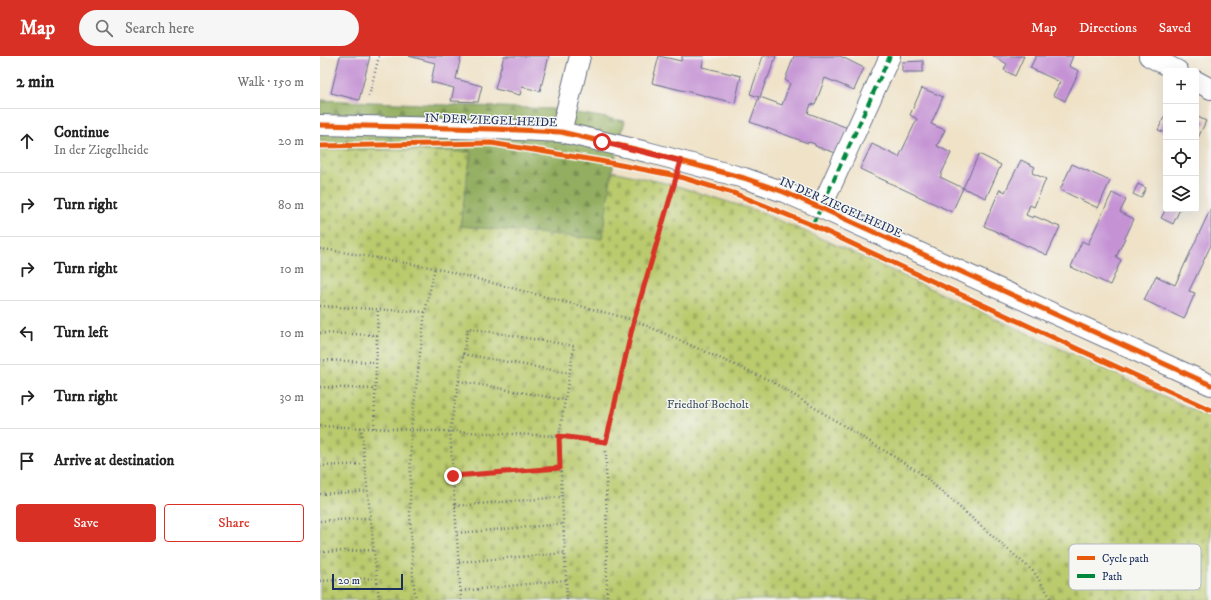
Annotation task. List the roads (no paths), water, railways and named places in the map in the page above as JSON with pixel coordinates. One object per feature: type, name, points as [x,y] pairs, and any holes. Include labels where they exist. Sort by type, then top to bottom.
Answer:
[{"type":"street","name":"IN DER ZIEGELHEIDE","points":[[561,132],[580,56]]},
{"type":"street","name":"IN DER ZIEGELHEIDE","points":[[821,208],[890,56]]},
{"type":"street","points":[[1149,56],[1172,68]]},
{"type":"street","points":[[1199,83],[1211,89]]},
{"type":"street","name":"IN DER ZIEGELHEIDE","points":[[320,125],[561,132],[623,146],[744,178],[784,192],[821,208],[1211,385]]},
{"type":"park label","name":"Friedhof Bocholt","points":[[708,404]]}]
